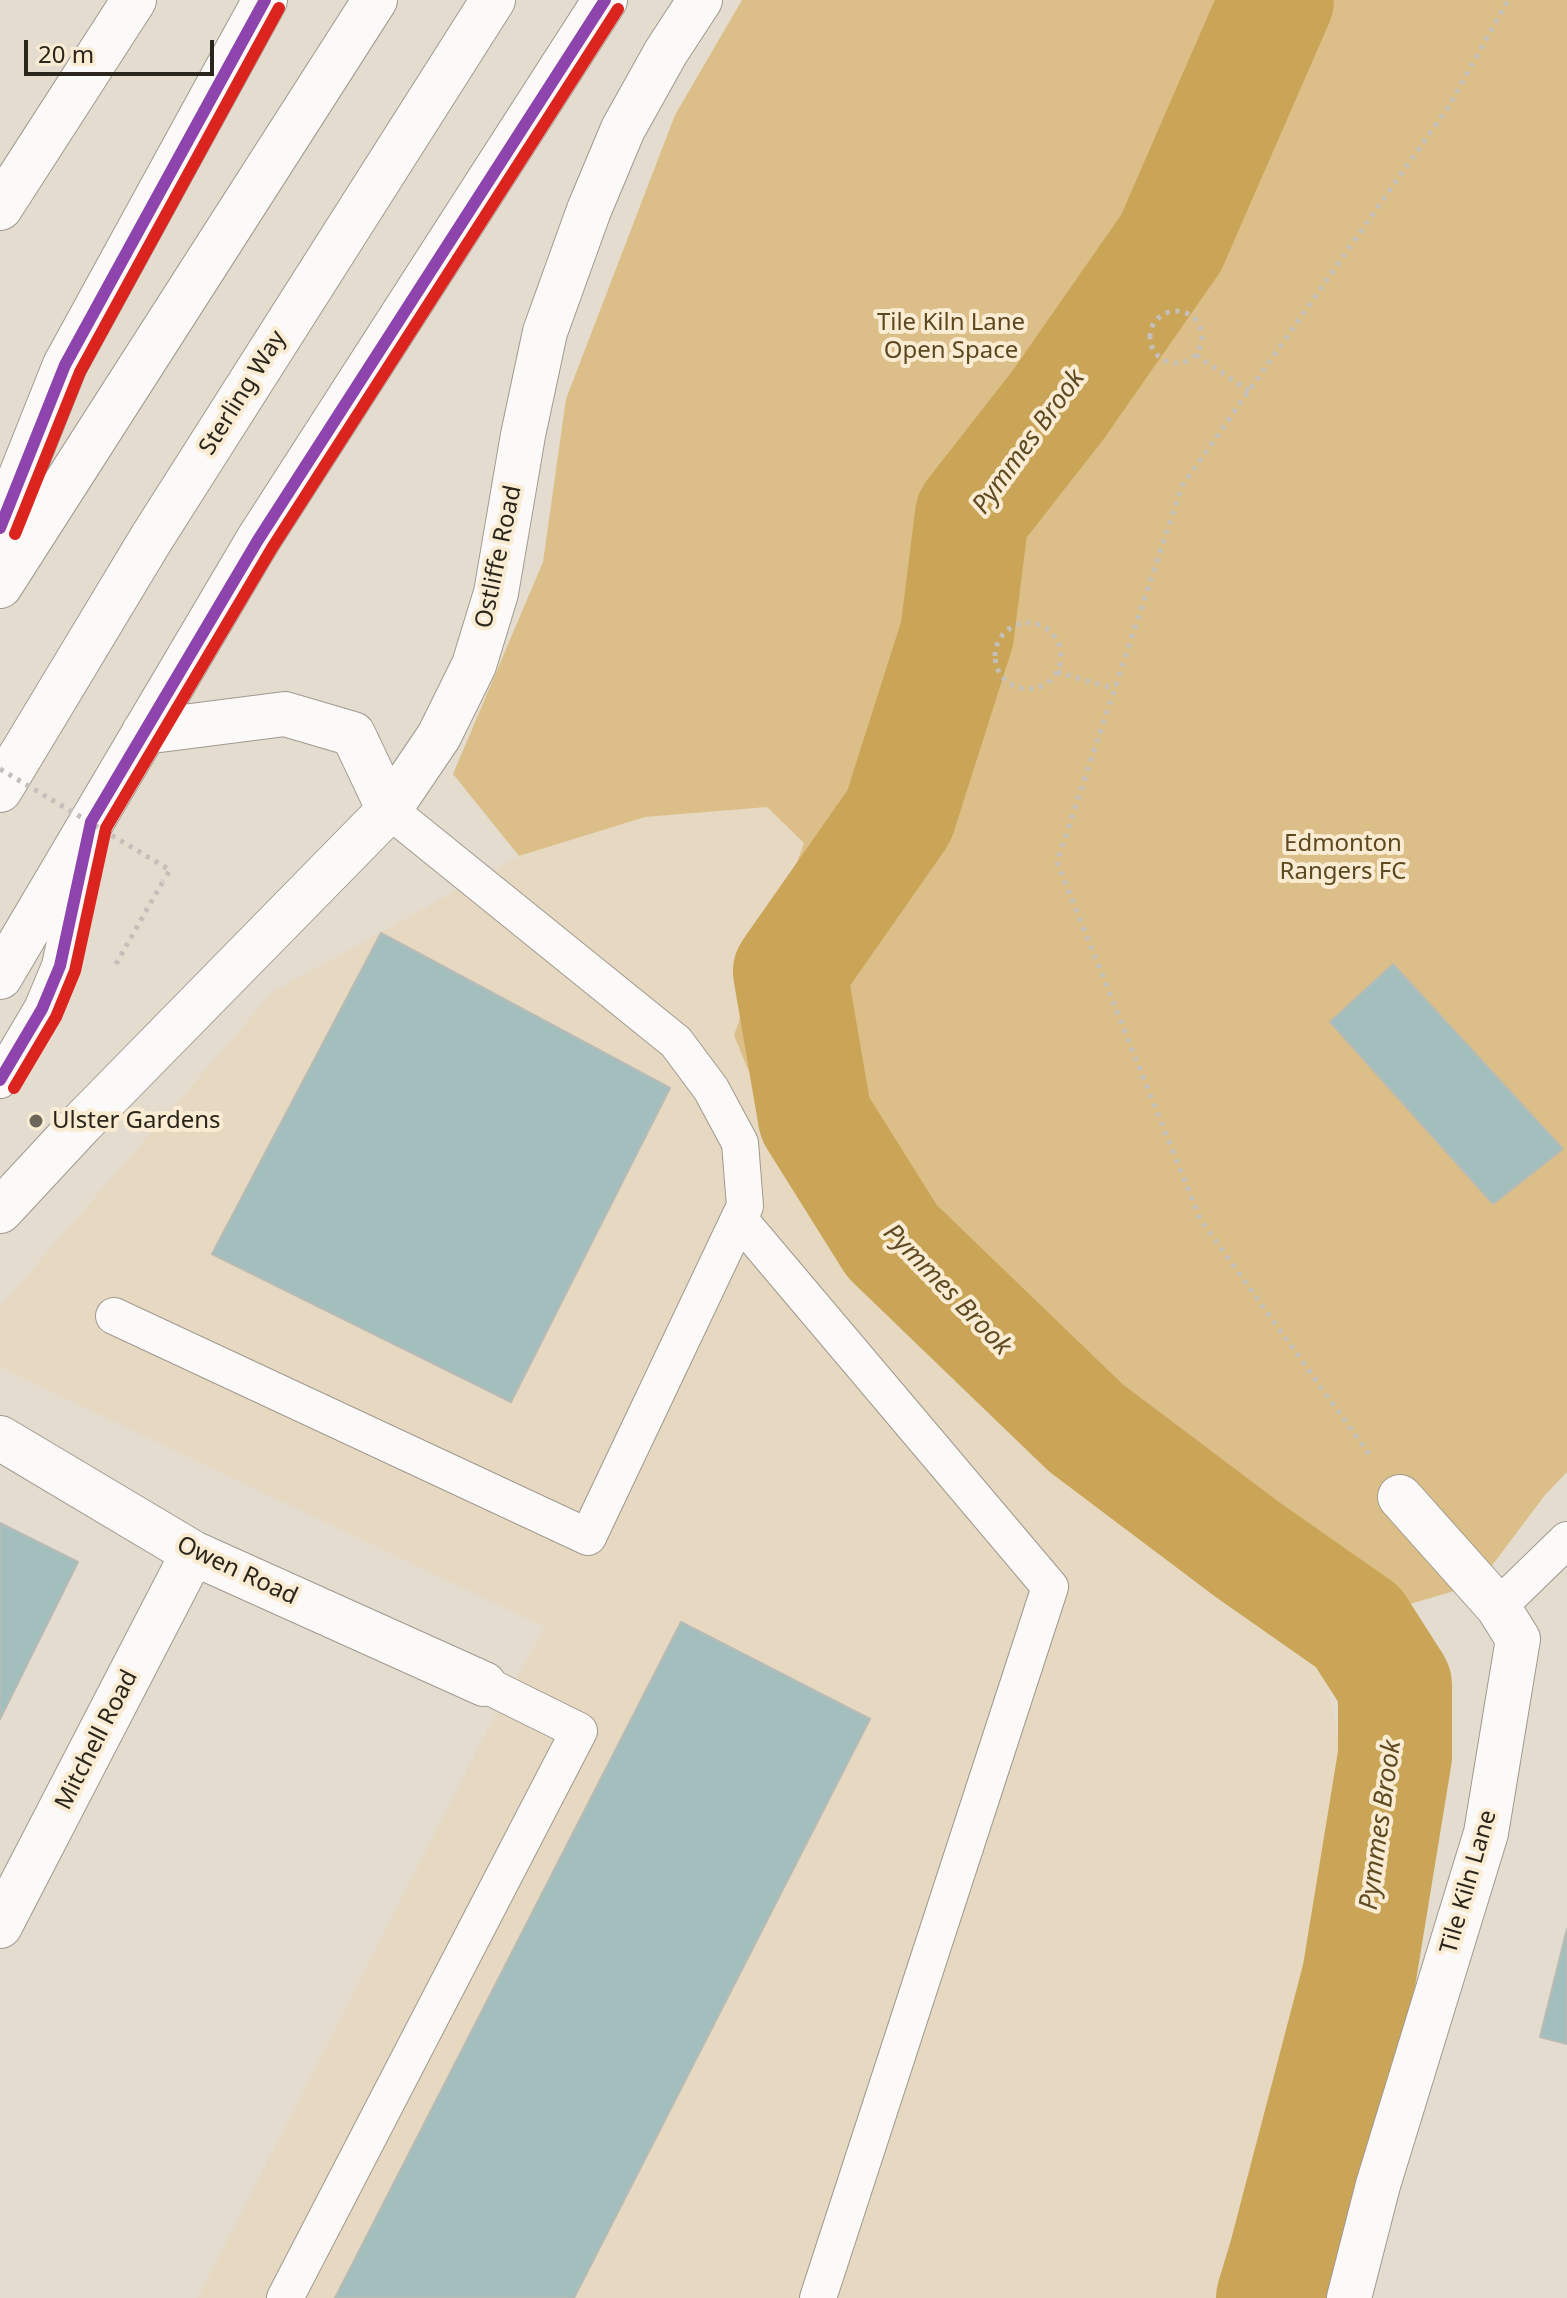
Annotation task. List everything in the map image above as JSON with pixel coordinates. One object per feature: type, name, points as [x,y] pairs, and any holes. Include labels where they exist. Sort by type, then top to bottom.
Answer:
[{"type":"main road","points":[[0,208],[134,0]]},
{"type":"main road","points":[[0,528],[65,365],[265,0]]},
{"type":"main road","points":[[0,586],[375,0]]},
{"type":"main road","name":"Sterling Way","points":[[0,790],[159,526],[493,0]]},
{"type":"main road","points":[[0,977],[258,540],[605,0]]},
{"type":"main road","name":"Ostliffe Road","points":[[0,1211],[80,1125],[389,810],[439,736],[474,665],[496,593],[523,435],[545,332],[589,210],[623,129],[666,52],[700,0]]},
{"type":"main road","points":[[144,732],[285,714],[353,734],[389,810]]},
{"type":"main road","name":"Owen Road","points":[[0,1438],[193,1553],[484,1684]]},
{"type":"main road","name":"Tile Kiln Lane","points":[[1349,2298],[1378,2185],[1486,1833],[1518,1639],[1498,1607],[1400,1497]]},
{"type":"main road","name":"Mitchell Road","points":[[0,1926],[193,1553]]},
{"type":"lane","points":[[114,1316],[588,1537],[745,1206],[740,1143],[711,1089],[676,1042],[389,810]]},
{"type":"lane","points":[[0,1080],[42,1009],[60,966],[91,822]]},
{"type":"lane","points":[[739,1219],[1050,1587],[818,2298]]},
{"type":"lane","points":[[1498,1607],[1567,1540]]},
{"type":"lane","points":[[285,2298],[579,1731],[484,1684]]},
{"type":"path","points":[[1400,1497],[1200,1219],[1057,862],[1182,486],[1449,106],[1508,0]]},
{"type":"path","points":[[1178,311],[1192,316],[1202,332],[1196,355],[1181,363],[1170,362],[1155,352],[1151,335],[1158,319],[1169,312],[1178,311]]},
{"type":"path","points":[[1196,355],[1249,391]]},
{"type":"path","points":[[1027,622],[1038,624],[1057,639],[1061,661],[1057,672],[1036,690],[1019,689],[1008,684],[994,663],[998,640],[1012,626],[1027,622]]},
{"type":"path","points":[[1057,672],[1115,689]]},
{"type":"path","points":[[0,769],[170,870],[109,976]]},
{"type":"shaded area","points":[[767,807],[804,843],[734,1035],[1038,1441],[1318,1635],[1346,1777],[1281,2197],[1237,2298],[198,2298],[489,1727],[545,1627],[0,1367],[0,1307],[273,992],[519,856],[645,817]]},
{"type":"green space","name":"Tile Kiln Lane Open Space","points":[[742,0],[1567,0],[1567,1472],[1545,1495],[1478,1584],[1318,1635],[1038,1441],[798,1193],[734,1035],[804,843],[767,807],[645,817],[519,856],[453,774],[543,562],[566,399],[675,115]]},
{"type":"building","points":[[381,933],[670,1088],[511,1402],[212,1254]]},
{"type":"building","points":[[1393,964],[1563,1149],[1493,1204],[1330,1022]]},
{"type":"building","points":[[0,1523],[78,1562],[0,1719]]},
{"type":"building","points":[[681,1622],[870,1719],[574,2298],[335,2298]]},
{"type":"building","points":[[1567,1929],[1567,2044],[1540,2037]]},
{"type":"waterway","name":"Pymmes Brook","points":[[1273,2298],[1359,1976],[1395,1756],[1395,1685],[1358,1627],[1248,1550],[1086,1428],[892,1241],[815,1118],[790,972],[899,816],[957,634],[972,515],[1058,405],[1171,243],[1277,0]]},
{"type":"transit line","points":[[0,528],[65,365],[265,0]]},
{"type":"transit line","points":[[0,1080],[42,1009],[60,966],[91,822],[258,540],[605,0]]},
{"type":"transit line","points":[[15,534],[80,372],[279,8]]},
{"type":"transit line","points":[[14,1088],[56,1017],[75,971],[106,828],[272,548],[618,9]]},
{"type":"place","name":"Ulster Gardens","points":[[36,1121]]},
{"type":"park label","name":"Edmonton Rangers FC","points":[[1343,858]]}]
